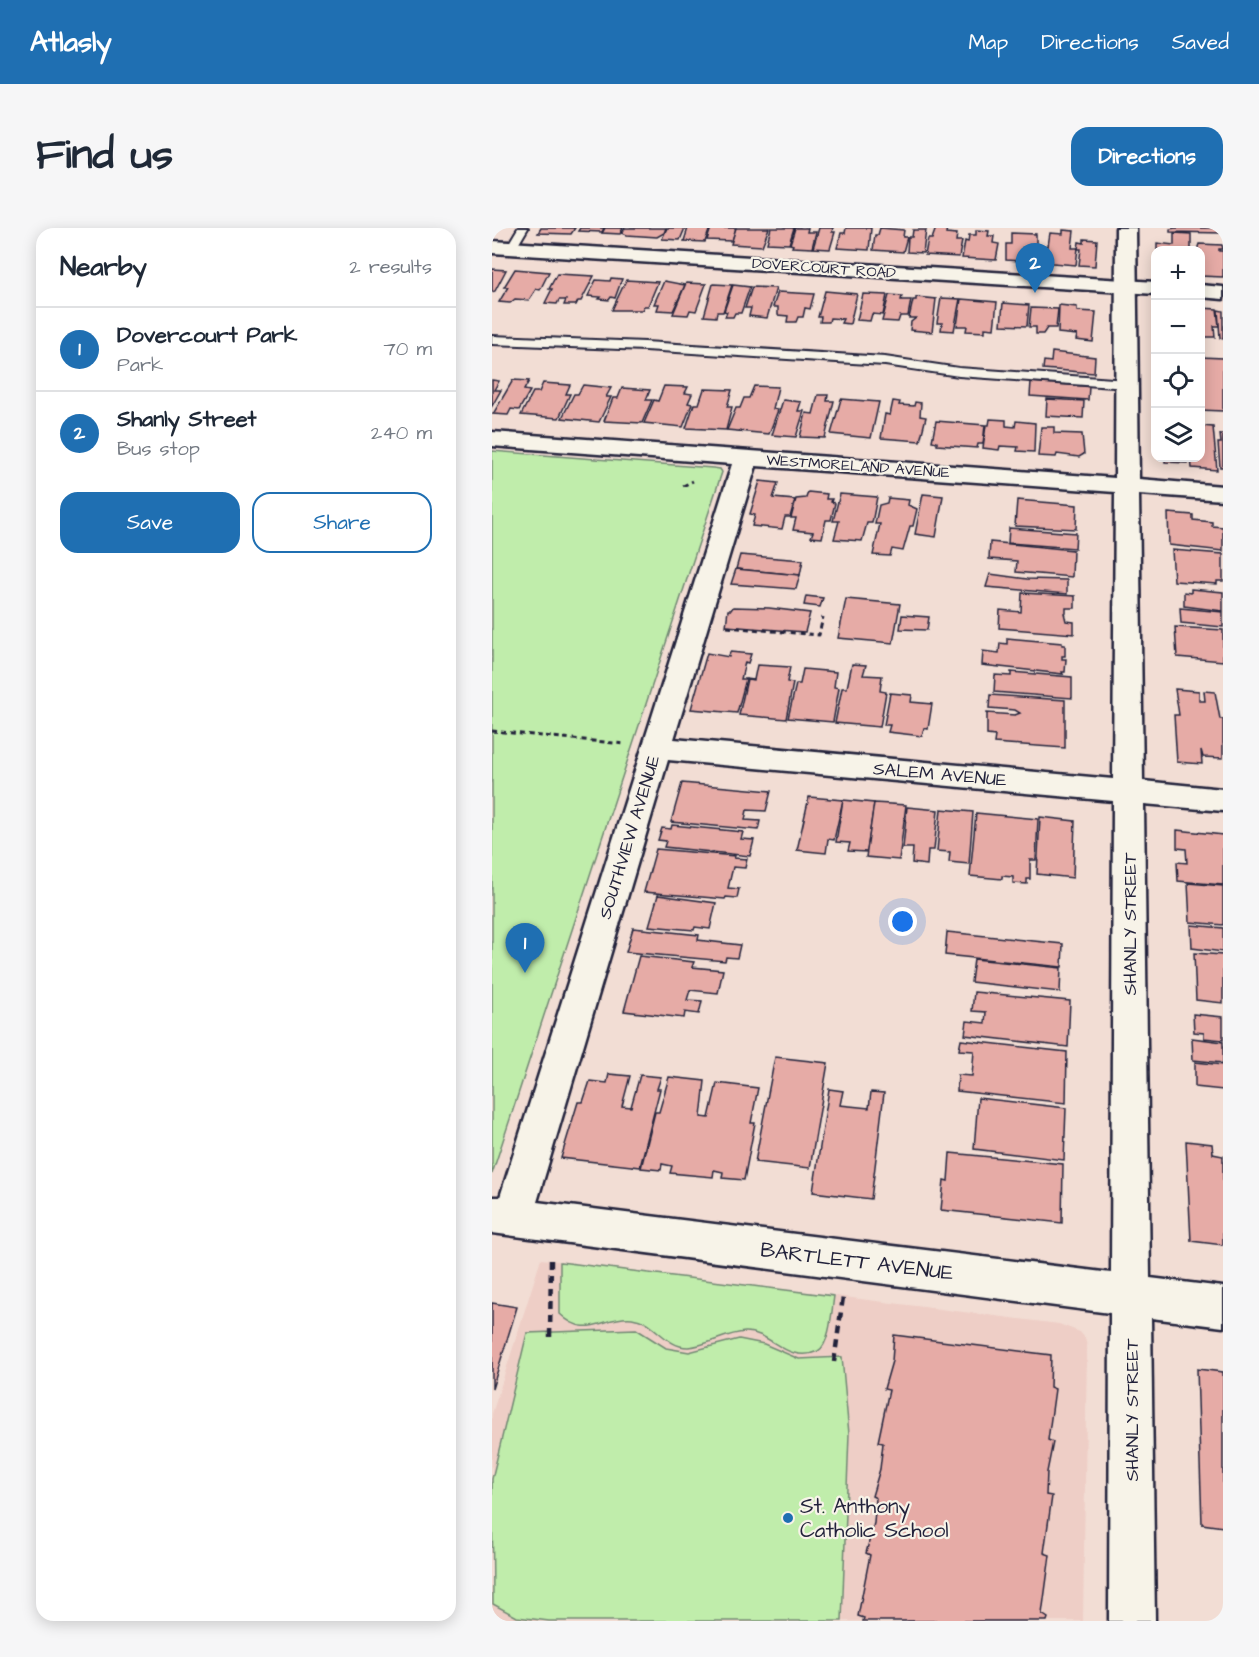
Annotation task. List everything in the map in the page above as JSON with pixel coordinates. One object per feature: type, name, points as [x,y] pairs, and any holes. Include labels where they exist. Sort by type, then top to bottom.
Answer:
[{"type":"street","name":"SHANLY STREET","points":[[1126,228],[1141,287],[1127,384],[1132,1621]]},
{"type":"street","name":"DOVERCOURT ROAD","points":[[501,248],[1141,287]]},
{"type":"street","points":[[1205,291],[1223,293]]},
{"type":"street","name":"WESTMORELAND AVENUE","points":[[492,439],[1223,493]]},
{"type":"street","name":"SOUTHVIEW AVENUE","points":[[503,1216],[657,748],[746,458]]},
{"type":"street","name":"SALEM AVENUE","points":[[657,748],[1223,800]]},
{"type":"street","name":"BARTLETT AVENUE","points":[[503,1216],[1223,1307]]},
{"type":"lane","points":[[501,248],[523,228]]},
{"type":"lane","points":[[492,340],[645,346],[885,361],[959,372],[1127,384]]},
{"type":"path","points":[[722,627],[819,635],[823,617]]},
{"type":"path","points":[[492,731],[625,744]]},
{"type":"path","points":[[550,1337],[552,1253]]},
{"type":"path","points":[[834,1362],[846,1260]]},
{"type":"shaded area","name":"St. Anthony Catholic School","points":[[541,1259],[1059,1324],[1080,1332],[1085,1338],[1087,1347],[1083,1621],[492,1621],[492,1414]]},
{"type":"green space","points":[[492,451],[713,468],[720,469],[722,472],[492,1174]]},
{"type":"green space","points":[[560,1262],[834,1296],[828,1334],[818,1351],[797,1354],[754,1333],[738,1333],[688,1347],[673,1343],[647,1324],[632,1318],[579,1326],[560,1314]]},
{"type":"green space","points":[[636,1329],[666,1348],[689,1352],[739,1339],[764,1344],[799,1359],[842,1357],[849,1434],[842,1621],[549,1621],[517,1617],[493,1604],[492,1479],[527,1333]]},
{"type":"building","points":[[541,228],[575,228],[571,234],[538,233]]},
{"type":"building","points":[[580,228],[604,228],[602,232],[578,231]]},
{"type":"building","points":[[605,228],[623,228],[620,234],[602,233]]},
{"type":"building","points":[[625,228],[666,228],[664,233],[657,237],[627,235],[622,233]]},
{"type":"building","points":[[667,228],[685,228],[680,240],[662,239]]},
{"type":"building","points":[[688,228],[710,228],[705,242],[684,241]]},
{"type":"building","points":[[711,228],[736,228],[732,241],[707,240]]},
{"type":"building","points":[[736,228],[769,228],[762,246],[731,244]]},
{"type":"building","points":[[771,228],[794,228],[789,244],[767,243]]},
{"type":"building","points":[[795,228],[808,228],[807,232],[816,232],[812,248],[792,247],[793,245],[790,244]]},
{"type":"building","points":[[819,228],[833,228],[832,232],[835,232],[830,249],[813,248]]},
{"type":"building","points":[[846,228],[871,228],[869,250],[837,248],[841,233],[845,233]]},
{"type":"building","points":[[880,228],[904,230],[903,237],[907,237],[903,252],[873,250],[875,235],[878,235]]},
{"type":"building","points":[[936,228],[947,228],[946,233],[957,234],[956,241],[962,241],[959,257],[925,255],[928,239],[932,239]]},
{"type":"building","points":[[1223,228],[1223,233],[1170,232],[1170,229]]},
{"type":"building","points":[[913,230],[926,230],[923,253],[907,252],[908,237],[912,237]]},
{"type":"building","points":[[976,230],[989,231],[988,236],[994,236],[993,243],[999,244],[996,260],[962,258],[965,241],[968,242],[969,235],[976,235]]},
{"type":"building","points":[[1063,230],[1074,231],[1072,248],[1078,248],[1076,265],[1041,262],[1043,246],[1048,246],[1050,233],[1063,234]]},
{"type":"building","points":[[1011,233],[1036,234],[1036,246],[1040,246],[1039,262],[1006,260],[1006,244],[1011,244]]},
{"type":"building","points":[[1174,233],[1191,234],[1191,246],[1157,246],[1157,243],[1174,245]]},
{"type":"building","points":[[1084,239],[1097,240],[1095,266],[1079,265],[1081,249],[1078,249],[1079,242],[1084,243]]},
{"type":"building","points":[[1199,244],[1222,245],[1223,249],[1219,251],[1223,251],[1223,277],[1205,276],[1205,246],[1198,246]]},
{"type":"building","points":[[492,269],[506,270],[495,291],[492,292]]},
{"type":"building","points":[[515,269],[549,272],[540,290],[536,289],[529,300],[515,299],[510,303],[499,302],[508,287],[504,287]]},
{"type":"building","points":[[557,274],[594,276],[581,301],[578,301],[576,305],[564,305],[566,300],[559,300],[557,304],[545,303]]},
{"type":"building","points":[[611,278],[622,279],[615,298],[611,297],[609,300],[588,296],[596,280],[610,281]]},
{"type":"building","points":[[626,280],[658,282],[648,306],[644,306],[642,310],[612,310]]},
{"type":"building","points":[[664,281],[685,285],[673,311],[657,310],[659,304],[654,304]]},
{"type":"building","points":[[686,283],[706,284],[696,311],[690,310],[688,315],[673,314]]},
{"type":"building","points":[[713,284],[732,285],[723,312],[717,312],[716,317],[704,316]]},
{"type":"building","points":[[733,285],[750,287],[741,313],[735,313],[733,317],[725,317],[727,312],[724,311]]},
{"type":"building","points":[[752,287],[776,288],[767,318],[749,316],[751,308],[745,308]]},
{"type":"building","points":[[825,291],[857,294],[850,324],[841,323],[843,319],[830,318],[829,322],[820,322],[821,317],[818,317]]},
{"type":"building","points":[[778,292],[814,294],[810,309],[805,308],[803,317],[798,317],[796,322],[787,322],[788,316],[778,315],[778,307],[773,307]]},
{"type":"building","points":[[863,294],[887,295],[883,315],[872,314],[870,321],[857,320]]},
{"type":"building","points":[[889,295],[902,296],[901,300],[911,300],[908,316],[900,316],[898,322],[882,321]]},
{"type":"building","points":[[916,297],[936,299],[932,332],[910,330],[911,322],[916,318],[909,318],[913,300],[916,300]]},
{"type":"building","points":[[941,298],[960,299],[954,331],[941,330],[942,323],[937,323]]},
{"type":"building","points":[[961,299],[997,302],[994,329],[985,328],[985,332],[966,331],[967,326],[957,326]]},
{"type":"building","points":[[1003,303],[1029,305],[1027,326],[1001,325]]},
{"type":"building","points":[[1059,305],[1077,307],[1077,311],[1096,312],[1093,342],[1076,340],[1077,335],[1058,333]]},
{"type":"building","points":[[1031,308],[1058,309],[1056,328],[1047,328],[1043,334],[1036,334],[1036,327],[1029,327]]},
{"type":"building","points":[[1205,308],[1217,309],[1219,326],[1214,326],[1215,337],[1205,337]]},
{"type":"building","points":[[1218,310],[1223,311],[1223,339],[1220,338]]},
{"type":"building","points":[[1052,352],[1095,357],[1094,373],[1043,369],[1044,361],[1051,362]]},
{"type":"building","points":[[1205,357],[1223,358],[1223,411],[1205,410]]},
{"type":"building","points":[[492,380],[499,381],[494,390],[501,390],[492,406]]},
{"type":"building","points":[[513,380],[529,381],[524,390],[530,391],[519,410],[511,409],[508,415],[493,414]]},
{"type":"building","points":[[1031,382],[1089,387],[1088,400],[1030,396]]},
{"type":"building","points":[[543,383],[570,385],[566,394],[570,394],[559,418],[521,415],[533,392],[539,392]]},
{"type":"building","points":[[583,385],[611,388],[606,397],[611,397],[599,422],[562,418],[574,394],[578,394]]},
{"type":"building","points":[[664,386],[688,387],[685,393],[692,394],[688,403],[692,404],[683,427],[644,423],[654,400],[658,401]]},
{"type":"building","points":[[754,386],[778,387],[773,409],[778,410],[769,434],[727,430],[736,408],[740,408],[744,398],[749,398]]},
{"type":"building","points":[[622,388],[650,390],[646,400],[652,400],[642,423],[604,421],[613,398],[618,398]]},
{"type":"building","points":[[704,389],[732,390],[727,407],[732,407],[726,430],[686,428],[694,404],[699,404]]},
{"type":"building","points":[[818,395],[828,395],[827,401],[834,401],[825,438],[800,437],[806,413],[813,414]]},
{"type":"building","points":[[841,399],[879,402],[871,438],[831,434]]},
{"type":"building","points":[[1047,399],[1084,401],[1083,418],[1046,416]]},
{"type":"building","points":[[783,400],[801,402],[798,411],[804,411],[796,437],[772,435]]},
{"type":"building","points":[[893,401],[900,402],[899,405],[914,406],[915,402],[921,403],[920,416],[926,417],[920,441],[881,438],[885,414],[890,415]]},
{"type":"building","points":[[990,419],[1006,420],[1006,426],[1015,427],[1016,421],[1035,423],[1034,452],[1017,451],[1018,447],[1000,446],[999,450],[983,448],[986,425],[989,425]]},
{"type":"building","points":[[936,421],[985,425],[983,444],[978,444],[977,448],[937,445],[937,442],[932,441]]},
{"type":"building","points":[[1205,426],[1213,427],[1217,470],[1192,468],[1191,462],[1205,462]]},
{"type":"building","points":[[1041,427],[1054,427],[1054,433],[1082,434],[1084,454],[1079,457],[1057,454],[1056,457],[1038,456]]},
{"type":"building","points":[[1220,434],[1223,434],[1223,467],[1220,467],[1218,443],[1221,443]]},
{"type":"building","points":[[760,481],[778,483],[773,498],[795,500],[790,517],[785,517],[782,529],[752,526],[755,515],[750,514]]},
{"type":"building","points":[[808,492],[827,494],[826,499],[832,499],[831,502],[835,503],[831,520],[826,520],[822,538],[811,537],[813,532],[793,530],[796,518],[791,518],[796,499],[806,498]]},
{"type":"building","points":[[840,494],[877,497],[872,523],[867,523],[862,541],[834,539],[839,521],[833,521]]},
{"type":"building","points":[[923,494],[943,496],[936,537],[915,534]]},
{"type":"building","points":[[888,498],[909,500],[908,505],[917,509],[913,526],[910,526],[903,551],[892,549],[890,556],[873,555],[880,524],[875,524],[879,505],[887,503]]},
{"type":"building","points":[[1017,500],[1077,505],[1076,529],[1015,526]]},
{"type":"building","points":[[1168,513],[1193,515],[1193,520],[1212,522],[1212,526],[1223,527],[1223,551],[1169,545]]},
{"type":"building","points":[[1009,528],[1076,533],[1075,548],[1008,543]]},
{"type":"building","points":[[990,542],[1073,550],[1072,577],[1016,572],[1017,561],[989,559]]},
{"type":"building","points":[[1172,550],[1223,554],[1223,581],[1217,581],[1217,584],[1174,581]]},
{"type":"building","points":[[740,555],[803,560],[800,575],[736,569]]},
{"type":"building","points":[[736,569],[800,575],[796,589],[731,584]]},
{"type":"building","points":[[990,574],[1027,579],[1067,580],[1067,594],[986,587]]},
{"type":"building","points":[[1191,589],[1223,592],[1223,611],[1184,606],[1184,592],[1191,593]]},
{"type":"building","points":[[1022,593],[1075,596],[1075,608],[1066,608],[1066,613],[1064,613],[1066,621],[1074,622],[1074,634],[999,628],[1000,610],[1021,612]]},
{"type":"building","points":[[806,596],[823,598],[820,607],[804,605]]},
{"type":"building","points":[[846,599],[900,604],[893,643],[838,638]]},
{"type":"building","points":[[733,607],[810,613],[805,632],[726,626],[728,610]]},
{"type":"building","points":[[1180,608],[1223,612],[1223,627],[1181,623]]},
{"type":"building","points":[[902,615],[929,617],[927,630],[900,629]]},
{"type":"building","points":[[1175,627],[1223,630],[1223,661],[1177,657]]},
{"type":"building","points":[[1007,638],[1062,643],[1065,645],[1065,656],[1062,656],[1062,659],[1066,659],[1065,672],[1062,672],[1063,674],[982,665],[983,651],[999,653],[1000,643],[1007,644]]},
{"type":"building","points":[[730,652],[751,654],[748,663],[745,662],[741,679],[746,679],[737,713],[691,709],[707,653],[729,657]]},
{"type":"building","points":[[852,664],[866,665],[863,675],[882,676],[880,691],[886,692],[880,727],[835,723],[842,688],[847,688]]},
{"type":"building","points":[[757,665],[790,667],[787,682],[793,683],[786,719],[739,715],[747,679],[754,680]]},
{"type":"building","points":[[803,669],[836,672],[834,687],[839,688],[833,722],[788,718],[796,684],[800,684]]},
{"type":"building","points":[[1011,672],[1072,677],[1072,698],[994,692],[995,675],[1011,676]]},
{"type":"building","points":[[1175,689],[1199,691],[1199,701],[1205,701],[1204,691],[1215,692],[1220,719],[1223,719],[1223,758],[1203,757],[1201,750],[1202,764],[1177,762],[1174,715],[1179,715]]},
{"type":"building","points":[[890,693],[912,695],[911,702],[932,704],[928,729],[924,728],[922,736],[888,732],[890,725],[884,725]]},
{"type":"building","points":[[990,695],[1065,700],[1065,748],[994,743],[995,736],[987,735],[987,713],[1015,715],[1020,713],[1015,710],[989,708]]},
{"type":"building","points":[[682,783],[771,791],[766,811],[747,810],[745,820],[760,821],[758,830],[671,822]]},
{"type":"building","points":[[809,797],[843,800],[834,840],[828,839],[826,853],[797,850]]},
{"type":"building","points":[[843,800],[874,803],[867,852],[848,851],[850,843],[836,842]]},
{"type":"building","points":[[874,803],[906,805],[899,860],[866,857]]},
{"type":"building","points":[[907,807],[938,810],[934,850],[928,850],[927,865],[912,863],[913,848],[903,848]]},
{"type":"building","points":[[941,809],[973,812],[969,864],[949,862],[950,852],[937,851]]},
{"type":"building","points":[[976,813],[1038,819],[1036,860],[1030,860],[1030,879],[1027,879],[1027,884],[1013,883],[1013,877],[1002,876],[1002,879],[970,876]]},
{"type":"building","points":[[1040,817],[1075,821],[1073,878],[1037,874]]},
{"type":"building","points":[[672,825],[743,832],[741,839],[754,840],[750,856],[664,847],[666,841],[658,840],[662,828],[671,829]]},
{"type":"building","points":[[1177,830],[1223,835],[1223,885],[1178,881],[1177,862],[1187,863],[1186,849],[1177,848]]},
{"type":"building","points":[[656,849],[747,859],[745,868],[733,867],[728,888],[739,889],[737,898],[644,892]]},
{"type":"building","points":[[1188,883],[1223,886],[1223,925],[1190,922]]},
{"type":"building","points":[[658,895],[716,903],[710,929],[649,926]]},
{"type":"building","points":[[1191,925],[1223,928],[1223,952],[1192,948]]},
{"type":"building","points":[[633,928],[699,935],[698,940],[740,945],[737,958],[726,957],[725,961],[626,952]]},
{"type":"building","points":[[947,932],[1063,944],[1062,967],[945,955]]},
{"type":"building","points":[[1194,953],[1223,955],[1223,1003],[1196,1000]]},
{"type":"building","points":[[639,956],[694,962],[692,967],[723,970],[718,993],[690,990],[687,1000],[702,1001],[699,1014],[685,1012],[684,1018],[624,1011]]},
{"type":"building","points":[[974,959],[1061,968],[1060,992],[971,982]]},
{"type":"building","points":[[974,992],[1070,1001],[1068,1047],[965,1035],[967,1021],[985,1023],[986,1012],[972,1011]]},
{"type":"building","points":[[1193,1014],[1223,1017],[1223,1040],[1204,1038],[1204,1033],[1194,1032]]},
{"type":"building","points":[[1192,1038],[1223,1042],[1223,1063],[1193,1060]]},
{"type":"building","points":[[961,1040],[1067,1052],[1066,1103],[957,1091],[958,1075],[972,1076],[974,1051],[959,1050]]},
{"type":"building","points":[[775,1057],[828,1063],[810,1168],[755,1162]]},
{"type":"building","points":[[1195,1062],[1223,1065],[1223,1090],[1195,1087]]},
{"type":"building","points":[[609,1074],[630,1076],[622,1106],[631,1107],[640,1075],[661,1077],[640,1167],[561,1158],[578,1102],[583,1102],[590,1081],[607,1083]]},
{"type":"building","points":[[669,1077],[705,1081],[701,1117],[709,1118],[717,1083],[758,1088],[751,1123],[755,1123],[744,1180],[722,1178],[723,1172],[714,1170],[713,1177],[670,1173],[672,1166],[662,1164],[661,1170],[641,1168],[655,1112],[659,1112]]},
{"type":"building","points":[[829,1089],[843,1091],[840,1105],[869,1108],[871,1092],[884,1093],[871,1199],[813,1192]]},
{"type":"building","points":[[978,1098],[1066,1108],[1064,1160],[974,1149]]},
{"type":"building","points":[[1186,1141],[1212,1144],[1213,1154],[1223,1156],[1223,1245],[1191,1241]]},
{"type":"building","points":[[950,1153],[1063,1164],[1062,1223],[941,1210],[944,1180],[948,1181]]},
{"type":"building","points":[[492,1303],[517,1307],[492,1389]]},
{"type":"building","points":[[894,1335],[1051,1355],[1050,1387],[1055,1389],[1048,1440],[1053,1442],[1047,1472],[1046,1495],[1052,1496],[1044,1553],[1050,1555],[1042,1614],[1048,1618],[1047,1621],[863,1621],[864,1618],[858,1616],[870,1555],[866,1553],[874,1523],[876,1498],[872,1496],[880,1469],[883,1443],[878,1442],[889,1390],[884,1389],[892,1361]]},
{"type":"building","points":[[1197,1369],[1223,1372],[1223,1527],[1202,1524]]},
{"type":"place","name":"Shanly Street","points":[[1035,293]]},
{"type":"place","name":"Dovercourt Park","points":[[525,973]]},
{"type":"place","name":"St. Anthony Catholic School","points":[[788,1518]]}]
